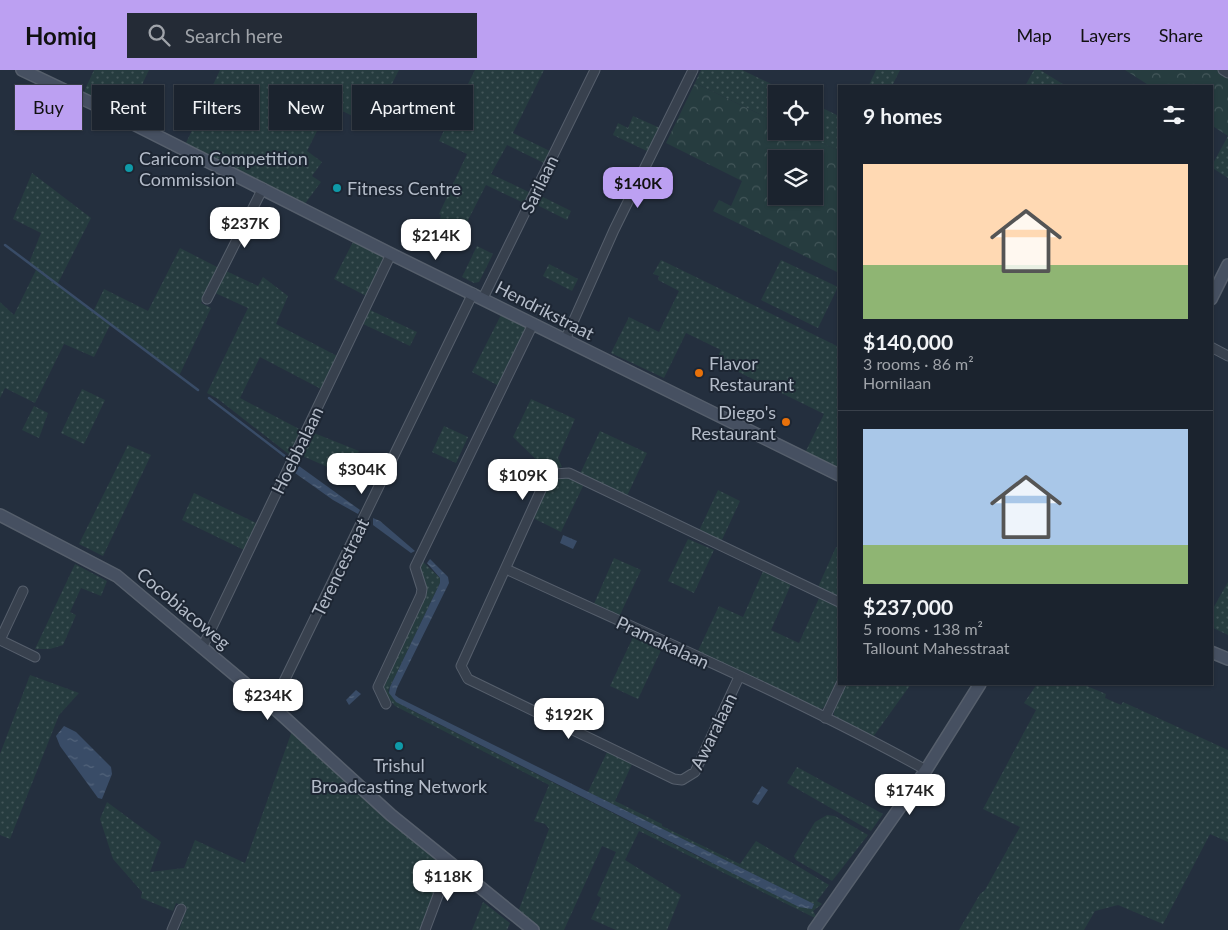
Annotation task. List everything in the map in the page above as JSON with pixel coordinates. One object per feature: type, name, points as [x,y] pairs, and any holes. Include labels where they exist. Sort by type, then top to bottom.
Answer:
[{"type":"street","name":"Hendrikstraat","points":[[22,70],[838,475]]},
{"type":"street","name":"Sarilaan","points":[[478,296],[595,70]]},
{"type":"street","points":[[565,340],[614,230],[693,70]]},
{"type":"street","points":[[1223,70],[1228,73]]},
{"type":"street","points":[[207,299],[263,188]]},
{"type":"street","name":"Hoebbalaan","points":[[203,646],[391,254]]},
{"type":"street","points":[[1213,295],[1228,265]]},
{"type":"street","name":"Terencestraat","points":[[272,706],[478,296]]},
{"type":"street","points":[[386,704],[378,687],[422,589],[415,567],[533,324]]},
{"type":"street","points":[[1213,348],[1228,356]]},
{"type":"street","name":"Awaralaan","points":[[739,677],[695,772],[682,780],[674,778],[468,679],[465,675],[462,660],[506,569],[546,479],[554,474],[564,473],[838,602]]},
{"type":"street","name":"Cocobiacoweg","points":[[0,515],[117,576],[203,646],[272,706],[391,815],[533,930]]},
{"type":"street","name":"Pramakalaan","points":[[506,569],[825,718],[926,770]]},
{"type":"street","points":[[23,592],[0,640],[35,657]]},
{"type":"street","points":[[1213,653],[1228,659]]},
{"type":"street","points":[[825,718],[840,685]]},
{"type":"street","points":[[814,930],[926,770],[979,685]]},
{"type":"street","points":[[426,930],[446,874],[453,866]]},
{"type":"street","points":[[172,930],[181,909]]},
{"type":"green space","points":[[94,70],[149,70],[142,85],[92,85],[92,98],[83,94]]},
{"type":"green space","points":[[220,70],[399,70],[391,85],[352,85],[352,116],[342,111],[342,85],[269,85],[269,130],[318,130],[307,151],[322,162],[312,176],[321,182],[304,205],[185,145],[192,130],[259,130],[259,85],[213,85]]},
{"type":"green space","points":[[475,70],[544,70],[513,133],[552,152],[546,164],[507,145],[491,174],[531,193],[526,204],[486,185],[463,230],[440,219],[441,215],[439,214],[467,154],[439,141],[444,130],[473,130],[473,85],[468,85]]},
{"type":"green space","points":[[701,70],[742,70],[773,85],[768,85],[768,118],[695,83]]},
{"type":"green space","points":[[876,70],[900,70],[892,85],[869,85]]},
{"type":"green space","points":[[1034,70],[1040,70],[1064,85],[1026,85]]},
{"type":"green space","points":[[1125,70],[1220,70],[1228,75],[1228,136],[1213,126],[1213,85],[1148,85]]},
{"type":"green space","points":[[695,83],[768,118],[768,140],[816,140],[838,151],[838,273],[713,211],[719,200],[731,206],[742,181],[666,143]]},
{"type":"green space","points":[[823,108],[838,116],[838,151],[816,140],[823,140]]},
{"type":"green space","points":[[633,116],[660,128],[649,152],[613,135],[618,123],[628,128]]},
{"type":"green space","points":[[1228,136],[1228,178],[1213,168],[1213,163]]},
{"type":"green space","points":[[32,173],[91,218],[57,285],[93,312],[104,289],[148,311],[180,248],[219,268],[201,303],[211,308],[179,376],[110,325],[94,357],[64,344],[35,403],[5,388],[0,398],[0,302],[14,315],[36,270],[29,263],[41,233],[13,219]]},
{"type":"green space","points":[[539,195],[571,211],[567,220],[535,204]]},
{"type":"green space","points":[[355,238],[386,256],[368,297],[334,279]]},
{"type":"green space","points":[[477,246],[493,254],[479,282],[474,283],[462,277]]},
{"type":"green space","points":[[661,260],[838,347],[838,472],[804,455],[824,414],[716,361],[721,350],[686,333],[664,378],[611,353],[629,317],[659,332],[679,291],[658,280],[659,276],[653,274]]},
{"type":"green space","points":[[781,260],[838,287],[818,328],[761,300]]},
{"type":"green space","points":[[549,264],[578,279],[572,291],[543,276]]},
{"type":"green space","points":[[224,270],[258,286],[263,277],[288,296],[276,324],[339,357],[323,390],[260,357],[240,398],[303,431],[291,456],[218,399],[207,393],[248,308],[213,292]]},
{"type":"green space","points":[[370,310],[417,332],[410,346],[363,324]]},
{"type":"green space","points":[[502,313],[527,328],[499,386],[472,372]]},
{"type":"green space","points":[[82,389],[105,400],[84,444],[61,433]]},
{"type":"green space","points":[[531,399],[575,419],[558,458],[562,467],[548,471],[513,437]]},
{"type":"green space","points":[[34,406],[48,413],[39,438],[22,430]]},
{"type":"green space","points":[[444,426],[468,437],[456,463],[432,452]]},
{"type":"green space","points":[[309,431],[359,451],[348,476],[298,454]]},
{"type":"green space","points":[[600,431],[647,453],[627,496],[580,474]]},
{"type":"green space","points":[[128,445],[151,455],[103,556],[79,544]]},
{"type":"green space","points":[[565,475],[584,484],[561,532],[531,517],[548,480]]},
{"type":"green space","points":[[718,490],[740,501],[721,542],[699,531]]},
{"type":"green space","points":[[194,493],[258,524],[244,550],[182,520]]},
{"type":"green space","points":[[688,539],[714,550],[694,593],[668,581]]},
{"type":"green space","points":[[836,547],[838,548],[838,597],[818,587]]},
{"type":"green space","points":[[614,558],[641,570],[619,617],[593,606]]},
{"type":"green space","points":[[421,560],[440,578],[440,583],[388,691],[407,708],[703,859],[813,904],[588,792],[608,750],[633,762],[615,801],[740,864],[756,841],[829,885],[817,901],[822,904],[813,911],[816,916],[815,918],[639,831],[625,860],[681,895],[667,930],[616,930],[591,919],[601,898],[597,895],[616,852],[602,846],[564,930],[540,930],[518,912],[549,829],[545,824],[534,821],[549,785],[395,706],[381,690],[423,598],[417,568]]},
{"type":"green space","points":[[75,564],[107,581],[101,596],[81,588],[70,612],[76,615],[63,645],[50,649],[35,649]]},
{"type":"green space","points":[[764,569],[792,582],[771,630],[799,643],[820,596],[838,605],[838,677],[829,703],[820,710],[696,655],[719,606],[743,617]]},
{"type":"green space","points":[[1228,582],[1228,635],[1213,628],[1213,608]]},
{"type":"green space","points":[[635,633],[663,646],[638,699],[610,686]]},
{"type":"green space","points":[[30,675],[79,693],[59,715],[10,839],[0,835],[0,754]]},
{"type":"green space","points":[[845,685],[910,685],[873,737],[834,718],[834,707]]},
{"type":"green space","points":[[1036,685],[1088,685],[1106,694],[1105,698],[1121,705],[1123,702],[1228,750],[1228,842],[1210,834],[1163,924],[1118,905],[1095,911],[1084,930],[959,930],[980,894],[985,890],[1020,827],[983,809],[1036,710],[1024,703]]},
{"type":"green space","points":[[292,731],[445,864],[447,868],[423,930],[179,930],[187,908],[176,903],[173,911],[141,898],[142,892],[113,859],[100,819],[107,802],[161,842],[150,872],[184,868],[195,840],[245,863]]},
{"type":"green space","points":[[797,767],[883,814],[871,831],[787,783]]},
{"type":"green space","points":[[827,815],[835,816],[868,835],[832,881],[796,860],[794,856],[815,822]]},
{"type":"green space","points":[[483,902],[510,923],[507,930],[472,930]]},
{"type":"water","points":[[299,466],[360,510],[358,514],[333,500],[295,473]]},
{"type":"water","points":[[373,518],[380,521],[415,551],[411,553],[373,525]]},
{"type":"water","points":[[563,535],[577,541],[573,549],[560,543]]},
{"type":"water","points":[[430,559],[448,577],[449,583],[395,695],[814,904],[812,909],[799,907],[396,702],[389,693],[390,687],[440,583],[440,578],[427,563]]},
{"type":"water","points":[[356,690],[361,694],[349,705],[346,700]]},
{"type":"water","points":[[64,726],[76,732],[111,767],[112,774],[102,799],[98,798],[60,746],[56,736]]},
{"type":"water","points":[[762,786],[768,790],[758,805],[752,802]]},
{"type":"waterway","points":[[5,245],[198,390]]},
{"type":"waterway","points":[[209,398],[286,457]]},
{"type":"place","name":"Caricom Competition Commission","points":[[129,168]]},
{"type":"place","name":"Fitness Centre","points":[[337,188]]},
{"type":"place","name":"Flavor Restaurant","points":[[699,373]]},
{"type":"place","name":"Diego's Restaurant","points":[[786,422]]},
{"type":"place","name":"Trishul Broadcasting Network","points":[[399,746]]}]
